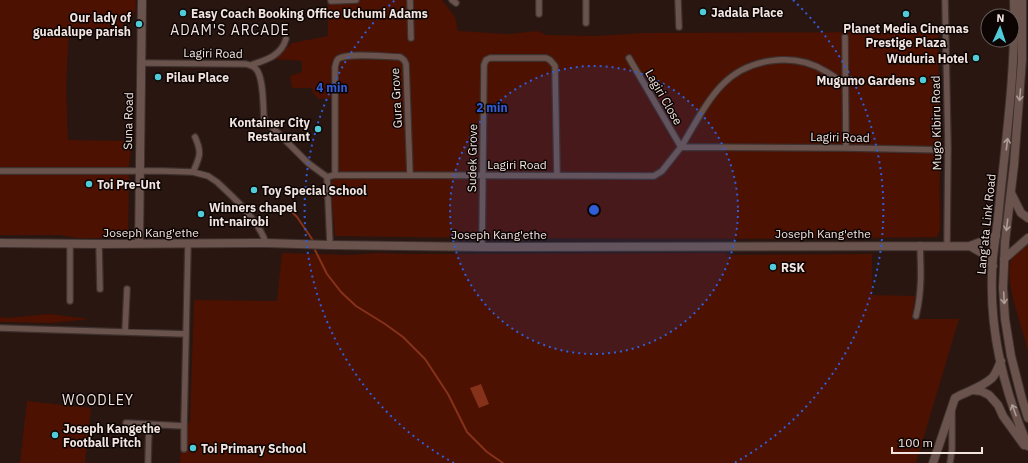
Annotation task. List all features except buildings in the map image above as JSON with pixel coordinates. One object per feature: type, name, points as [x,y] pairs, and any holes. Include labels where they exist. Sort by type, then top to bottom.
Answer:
[{"type":"street","name":"Suna Road","points":[[139,243],[142,0]]},
{"type":"street","points":[[331,1],[356,0]]},
{"type":"street","points":[[410,0],[411,38]]},
{"type":"street","points":[[538,0],[539,14]]},
{"type":"street","points":[[586,0],[586,23]]},
{"type":"street","points":[[678,0],[679,27]]},
{"type":"street","name":"Mugo Kibiru Road","points":[[945,0],[948,150],[947,245]]},
{"type":"street","name":"Lang'ata Link Road","points":[[1014,0],[1014,60],[1009,125],[992,274],[996,335],[1001,361],[1010,399],[1028,446]]},
{"type":"street","name":"Lang'ata Link Road","points":[[1022,0],[1022,60],[1014,165],[1004,259],[1003,288],[1005,318],[1011,356],[1027,414]]},
{"type":"street","points":[[845,37],[846,148]]},
{"type":"street","points":[[251,65],[272,58],[284,46],[286,39]]},
{"type":"street","name":"Gura Grove","points":[[335,175],[335,67],[336,61],[339,58],[349,55],[400,58],[404,60],[406,64],[410,175]]},
{"type":"street","name":"Sudek Grove","points":[[482,247],[484,65],[486,60],[490,58],[546,58],[555,66],[556,175]]},
{"type":"street","name":"Lagiri Close","points":[[629,58],[681,147]]},
{"type":"street","points":[[681,147],[715,93],[730,77],[751,66],[774,60],[799,61],[824,70],[845,84]]},
{"type":"street","name":"Lagiri Road","points":[[141,63],[251,65],[256,68],[260,75],[264,119],[308,163],[327,177],[335,175],[654,176],[662,171],[681,147],[948,150]]},
{"type":"street","points":[[193,172],[200,156],[199,146],[194,137]]},
{"type":"street","points":[[0,171],[193,172],[208,176],[223,188],[251,216],[261,230],[266,243]]},
{"type":"street","points":[[327,177],[330,245]]},
{"type":"street","points":[[1002,183],[1011,192],[1021,213],[1028,218]]},
{"type":"street","name":"Joseph Kang'ethe","points":[[0,243],[266,243],[482,247],[970,246],[996,236]]},
{"type":"street","points":[[970,246],[993,262],[1004,259],[1028,238]]},
{"type":"street","points":[[70,243],[70,301]]},
{"type":"street","points":[[99,244],[100,289]]},
{"type":"street","points":[[184,449],[188,244]]},
{"type":"street","points":[[916,316],[920,302],[922,280],[920,245]]},
{"type":"street","points":[[125,332],[127,289]]},
{"type":"street","points":[[0,328],[186,334]]},
{"type":"street","points":[[933,463],[954,402],[964,392],[972,390],[992,378],[1001,361]]},
{"type":"street","points":[[972,390],[981,391],[989,395],[998,405],[1003,416],[1028,451]]},
{"type":"street","points":[[950,463],[954,402]]},
{"type":"street","points":[[126,423],[184,426]]},
{"type":"street","points":[[148,463],[149,425]]},
{"type":"shaded area","points":[[0,0],[136,0],[135,12],[120,29],[69,29],[66,87],[68,140],[132,141],[129,164],[128,235],[124,235],[124,237],[76,238],[61,235],[0,235]]},
{"type":"shaded area","points":[[328,0],[442,0],[455,17],[458,31],[507,34],[537,31],[547,35],[596,36],[643,33],[938,32],[940,229],[937,237],[636,239],[335,236],[330,183],[335,179],[332,98],[319,99],[313,93],[312,88],[292,88],[290,76],[302,72],[302,61],[274,59],[292,43],[328,36]]},
{"type":"shaded area","points":[[1028,245],[1028,353],[1014,303],[1009,276],[1013,256]]},
{"type":"shaded area","points":[[282,253],[350,255],[377,253],[726,253],[726,255],[872,254],[872,295],[915,296],[912,319],[959,319],[916,463],[180,463],[182,423],[190,423],[194,300],[277,301]]},
{"type":"shaded area","points":[[49,314],[90,319],[50,323],[0,322],[0,317],[7,318]]},
{"type":"shaded area","points":[[481,384],[489,404],[479,408],[470,388]]},
{"type":"shaded area","name":"Joseph Kangethe Football Pitch","points":[[27,401],[91,408],[85,463],[20,463]]},
{"type":"waterway","points":[[286,206],[297,217],[312,239]]},
{"type":"waterway","points":[[315,250],[327,274],[341,292],[356,306],[403,337],[425,359],[448,394],[467,432],[487,452],[503,463]]},
{"type":"place","name":"Jadala Place","points":[[703,12]]},
{"type":"place","name":"Easy Coach Booking Office Uchumi Adams","points":[[183,13]]},
{"type":"place","name":"Planet Media Cinemas Prestige Plaza","points":[[906,14]]},
{"type":"place","name":"Our lady of guadalupe parish","points":[[139,24]]},
{"type":"place","name":"Wuduria Hotel","points":[[976,58]]},
{"type":"place","name":"Pilau Place","points":[[158,77]]},
{"type":"place","name":"Mugumo Gardens","points":[[923,80]]},
{"type":"place","name":"Kontainer City Restaurant","points":[[318,129]]},
{"type":"place","name":"Toi Pre-Unt","points":[[89,184]]},
{"type":"place","name":"Toy Special School","points":[[254,190]]},
{"type":"place","name":"Winners chapel int-nairobi","points":[[201,214]]},
{"type":"place","name":"RSK","points":[[773,267]]},
{"type":"place","name":"Joseph Kangethe Football Pitch","points":[[55,435]]},
{"type":"place","name":"Toi Primary School","points":[[193,448]]},
{"type":"district","name":"ADAM'S ARCADE","points":[[230,30]]},
{"type":"district","name":"WOODLEY","points":[[98,400]]}]
